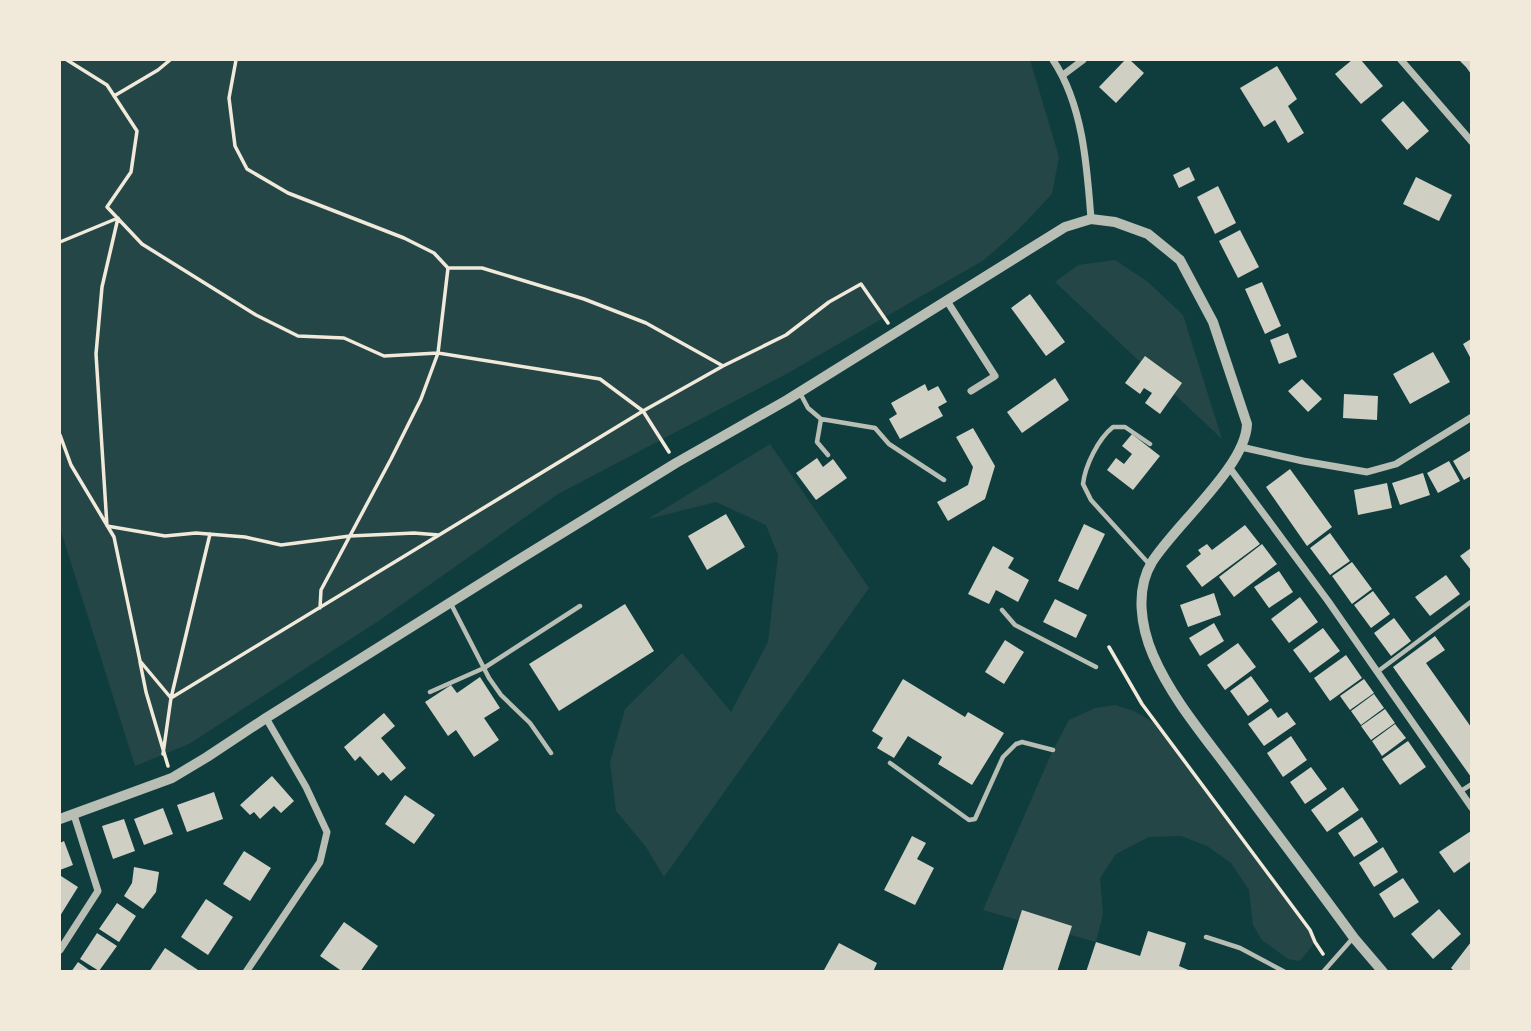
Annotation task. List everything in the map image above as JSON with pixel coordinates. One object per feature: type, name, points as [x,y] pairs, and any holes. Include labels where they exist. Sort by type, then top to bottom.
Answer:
[{"type":"street","points":[[1053,60],[1063,75],[1076,110],[1091,219]]},
{"type":"street","points":[[1063,75],[1083,60]]},
{"type":"street","points":[[1401,60],[1472,142]]},
{"type":"street","points":[[60,819],[172,778],[676,463],[800,392],[1065,227],[1091,219],[1115,222],[1148,234],[1180,260],[1213,322],[1247,424],[1247,437],[1230,467],[1170,537],[1150,565],[1141,608],[1152,653],[1185,710],[1354,937],[1383,971]]},
{"type":"street","points":[[947,301],[995,376],[971,391]]},
{"type":"street","points":[[1241,447],[1367,472],[1396,464],[1472,417]]},
{"type":"street","points":[[1230,467],[1328,601],[1472,808]]},
{"type":"street","points":[[246,971],[320,862],[327,832],[306,787],[266,718]]},
{"type":"street","points":[[60,950],[98,891],[74,815]]},
{"type":"lane","points":[[800,392],[808,408],[821,419],[875,428],[889,444],[944,480]]},
{"type":"lane","points":[[821,419],[817,442],[828,455]]},
{"type":"lane","points":[[1150,444],[1125,427],[1113,428],[1105,436],[1087,467],[1083,485],[1091,500],[1150,565]]},
{"type":"lane","points":[[1376,673],[1472,601]]},
{"type":"lane","points":[[450,603],[501,695],[530,723],[551,753]]},
{"type":"lane","points":[[430,692],[484,668],[580,606]]},
{"type":"lane","points":[[1002,610],[1015,625],[1096,667]]},
{"type":"lane","points":[[890,763],[970,820],[975,820],[1009,749],[1022,742],[1053,750]]},
{"type":"lane","points":[[1460,792],[1472,784]]},
{"type":"lane","points":[[1206,937],[1240,948],[1285,971]]},
{"type":"lane","points":[[1322,971],[1354,937]]},
{"type":"path","points":[[66,60],[107,85],[137,131],[131,172],[107,207],[142,244],[256,315],[299,336],[344,338],[384,356],[438,353],[600,379],[643,411],[676,463]]},
{"type":"path","points":[[114,96],[159,70],[170,60]]},
{"type":"path","points":[[236,60],[229,99],[235,146],[247,169],[288,193],[404,238],[435,253],[448,268],[438,353],[415,411],[321,590],[320,608]]},
{"type":"path","points":[[60,242],[118,218]]},
{"type":"path","points":[[107,526],[96,354],[102,287],[118,218]]},
{"type":"path","points":[[448,268],[482,268],[584,299],[646,323],[723,366]]},
{"type":"path","points":[[171,698],[643,411],[723,366],[786,335],[829,302],[861,285],[895,333]]},
{"type":"path","points":[[60,435],[71,465],[114,537],[146,692],[172,778]]},
{"type":"path","points":[[107,526],[165,536],[210,534],[245,537],[281,545],[350,536],[414,533],[439,535]]},
{"type":"path","points":[[163,754],[171,698],[210,534]]},
{"type":"path","points":[[1109,647],[1142,704],[1310,930],[1331,964]]},
{"type":"path","points":[[140,661],[171,698]]},
{"type":"shaded area","points":[[60,60],[1030,60],[1059,157],[1052,194],[1018,230],[984,260],[788,373],[558,494],[377,622],[189,744],[135,766],[60,528]]},
{"type":"shaded area","points":[[1115,260],[1148,282],[1183,315],[1222,439],[1055,282],[1078,265]]},
{"type":"shaded area","points":[[770,444],[869,588],[664,877],[646,847],[616,811],[610,762],[625,709],[682,653],[731,712],[768,642],[778,555],[766,525],[716,502],[648,519]]},
{"type":"shaded area","points":[[1115,705],[1134,711],[1158,725],[1310,930],[1315,942],[1300,961],[1288,959],[1262,940],[1253,925],[1249,890],[1231,863],[1207,846],[1181,836],[1149,837],[1116,854],[1100,878],[1103,914],[1096,942],[983,910],[1053,750],[1069,720],[1095,708]]},
{"type":"building","points":[[1125,60],[1130,60],[1144,73],[1116,103],[1099,87]]},
{"type":"building","points":[[1352,60],[1361,60],[1383,86],[1361,104],[1335,74]]},
{"type":"building","points":[[1459,60],[1471,60],[1471,74],[1466,67]]},
{"type":"building","points":[[1277,66],[1297,99],[1288,106],[1304,133],[1288,143],[1275,120],[1264,127],[1240,88]]},
{"type":"building","points":[[1403,101],[1429,131],[1407,150],[1381,120]]},
{"type":"building","points":[[1189,167],[1195,180],[1179,188],[1173,175]]},
{"type":"building","points":[[1416,177],[1452,195],[1439,221],[1403,204]]},
{"type":"building","points":[[1218,186],[1236,223],[1215,234],[1197,197]]},
{"type":"building","points":[[1240,230],[1259,267],[1238,278],[1219,241]]},
{"type":"building","points":[[1262,282],[1281,326],[1265,334],[1245,289]]},
{"type":"building","points":[[1030,294],[1065,342],[1046,356],[1011,308]]},
{"type":"building","points":[[1288,333],[1297,357],[1279,364],[1270,340]]},
{"type":"building","points":[[1471,339],[1471,359],[1463,344]]},
{"type":"building","points":[[1433,352],[1450,382],[1410,404],[1393,374]]},
{"type":"building","points":[[1145,356],[1182,383],[1160,414],[1145,403],[1152,393],[1144,388],[1140,394],[1125,383]]},
{"type":"building","points":[[1055,378],[1069,400],[1022,433],[1007,412]]},
{"type":"building","points":[[1302,379],[1322,399],[1308,412],[1288,391]]},
{"type":"building","points":[[925,384],[928,391],[938,386],[947,402],[938,407],[943,416],[900,439],[889,419],[897,414],[891,403]]},
{"type":"building","points":[[1344,394],[1378,396],[1377,420],[1343,418]]},
{"type":"building","points":[[973,428],[995,466],[985,499],[948,521],[937,502],[968,485],[973,467],[956,437]]},
{"type":"building","points":[[1132,434],[1160,456],[1133,490],[1107,470],[1116,458],[1124,464],[1132,454],[1122,446]]},
{"type":"building","points":[[1471,450],[1471,476],[1464,480],[1453,461]]},
{"type":"building","points":[[817,458],[823,467],[833,459],[847,478],[816,500],[796,473]]},
{"type":"building","points":[[1449,461],[1460,481],[1438,493],[1427,473]]},
{"type":"building","points":[[1290,469],[1332,527],[1307,546],[1266,487]]},
{"type":"building","points":[[1423,473],[1430,495],[1400,505],[1392,483]]},
{"type":"building","points":[[1387,483],[1392,508],[1358,515],[1354,490]]},
{"type":"building","points":[[726,514],[745,547],[707,570],[688,536]]},
{"type":"building","points":[[1084,524],[1105,534],[1078,590],[1058,581]]},
{"type":"building","points":[[1245,525],[1260,544],[1202,587],[1186,566],[1201,554],[1198,550],[1207,544],[1212,550]]},
{"type":"building","points":[[1330,533],[1350,561],[1330,575],[1310,548]]},
{"type":"building","points":[[1262,544],[1277,564],[1234,597],[1219,577]]},
{"type":"building","points":[[993,546],[1014,558],[1008,568],[1029,580],[1018,602],[996,590],[989,604],[968,594]]},
{"type":"building","points":[[1471,548],[1471,570],[1460,556]]},
{"type":"building","points":[[1352,562],[1372,589],[1352,604],[1332,576]]},
{"type":"building","points":[[1279,571],[1293,592],[1269,608],[1254,587]]},
{"type":"building","points":[[1446,575],[1460,594],[1430,616],[1415,597]]},
{"type":"building","points":[[1373,591],[1390,614],[1371,628],[1354,605]]},
{"type":"building","points":[[1214,593],[1221,615],[1188,627],[1180,605]]},
{"type":"building","points":[[1300,597],[1318,622],[1289,643],[1271,619]]},
{"type":"building","points":[[1055,599],[1087,615],[1076,638],[1043,622]]},
{"type":"building","points":[[625,604],[654,651],[559,711],[529,664]]},
{"type":"building","points":[[1394,618],[1411,641],[1391,656],[1374,633]]},
{"type":"building","points":[[1214,623],[1224,641],[1200,656],[1189,638]]},
{"type":"building","points":[[1323,628],[1340,651],[1310,673],[1293,650]]},
{"type":"building","points":[[1435,636],[1445,650],[1426,663],[1471,727],[1471,777],[1393,667]]},
{"type":"building","points":[[1005,640],[1024,652],[1004,684],[985,672]]},
{"type":"building","points":[[1238,643],[1256,667],[1225,690],[1207,665]]},
{"type":"building","points":[[1346,655],[1362,678],[1330,701],[1314,678]]},
{"type":"building","points":[[1251,676],[1269,701],[1248,716],[1230,691]]},
{"type":"building","points":[[480,677],[500,708],[484,718],[499,740],[474,757],[456,730],[448,736],[425,702],[451,685],[457,693]]},
{"type":"building","points":[[903,679],[965,717],[968,712],[1004,733],[972,785],[938,764],[942,757],[908,736],[894,758],[877,748],[883,738],[872,731]]},
{"type":"building","points":[[1364,679],[1374,693],[1350,710],[1340,696]]},
{"type":"building","points":[[1374,694],[1384,708],[1361,725],[1351,711]]},
{"type":"building","points":[[1271,708],[1278,718],[1287,712],[1296,724],[1264,746],[1248,724]]},
{"type":"building","points":[[1385,709],[1395,723],[1371,740],[1361,726]]},
{"type":"building","points":[[384,713],[395,726],[381,738],[406,768],[391,781],[383,772],[378,776],[360,756],[355,761],[344,747]]},
{"type":"building","points":[[1395,724],[1406,738],[1382,756],[1372,741]]},
{"type":"building","points":[[1291,736],[1307,760],[1283,777],[1267,753]]},
{"type":"building","points":[[1408,741],[1426,767],[1400,785],[1382,759]]},
{"type":"building","points":[[1311,767],[1327,789],[1305,804],[1290,782]]},
{"type":"building","points":[[272,776],[294,801],[281,813],[274,806],[260,819],[254,812],[250,815],[240,805]]},
{"type":"building","points":[[1343,787],[1359,810],[1327,832],[1311,810]]},
{"type":"building","points":[[214,792],[223,819],[187,832],[177,805]]},
{"type":"building","points":[[405,795],[435,815],[414,844],[385,824]]},
{"type":"building","points":[[163,808],[173,834],[144,845],[134,819]]},
{"type":"building","points":[[1362,817],[1378,842],[1354,857],[1338,833]]},
{"type":"building","points":[[124,819],[135,851],[113,859],[102,826]]},
{"type":"building","points":[[1471,831],[1471,861],[1454,873],[1439,852]]},
{"type":"building","points":[[912,836],[926,843],[917,859],[934,868],[915,905],[884,890]]},
{"type":"building","points":[[64,841],[73,865],[60,870],[60,843]]},
{"type":"building","points":[[1383,847],[1398,872],[1374,887],[1359,863]]},
{"type":"building","points":[[244,851],[271,868],[250,901],[223,884]]},
{"type":"building","points":[[134,867],[159,872],[156,892],[143,909],[124,896],[132,883]]},
{"type":"building","points":[[61,876],[78,887],[60,916],[60,878]]},
{"type":"building","points":[[1403,878],[1419,902],[1394,918],[1379,894]]},
{"type":"building","points":[[206,899],[233,917],[208,955],[181,937]]},
{"type":"building","points":[[117,903],[136,916],[119,942],[99,929]]},
{"type":"building","points":[[1439,909],[1461,934],[1433,959],[1411,934]]},
{"type":"building","points":[[1022,910],[1072,926],[1057,972],[1002,972]]},
{"type":"building","points":[[344,922],[378,946],[360,972],[343,972],[320,956]]},
{"type":"building","points":[[1148,931],[1186,943],[1179,966],[1193,972],[1086,972],[1096,942],[1140,956]]},
{"type":"building","points":[[97,933],[117,946],[99,971],[80,959]]},
{"type":"building","points":[[1471,942],[1471,972],[1455,972],[1451,968]]},
{"type":"building","points":[[839,943],[877,963],[873,972],[824,970]]},
{"type":"building","points":[[165,948],[201,972],[149,972]]},
{"type":"building","points":[[78,962],[92,972],[71,972]]}]
